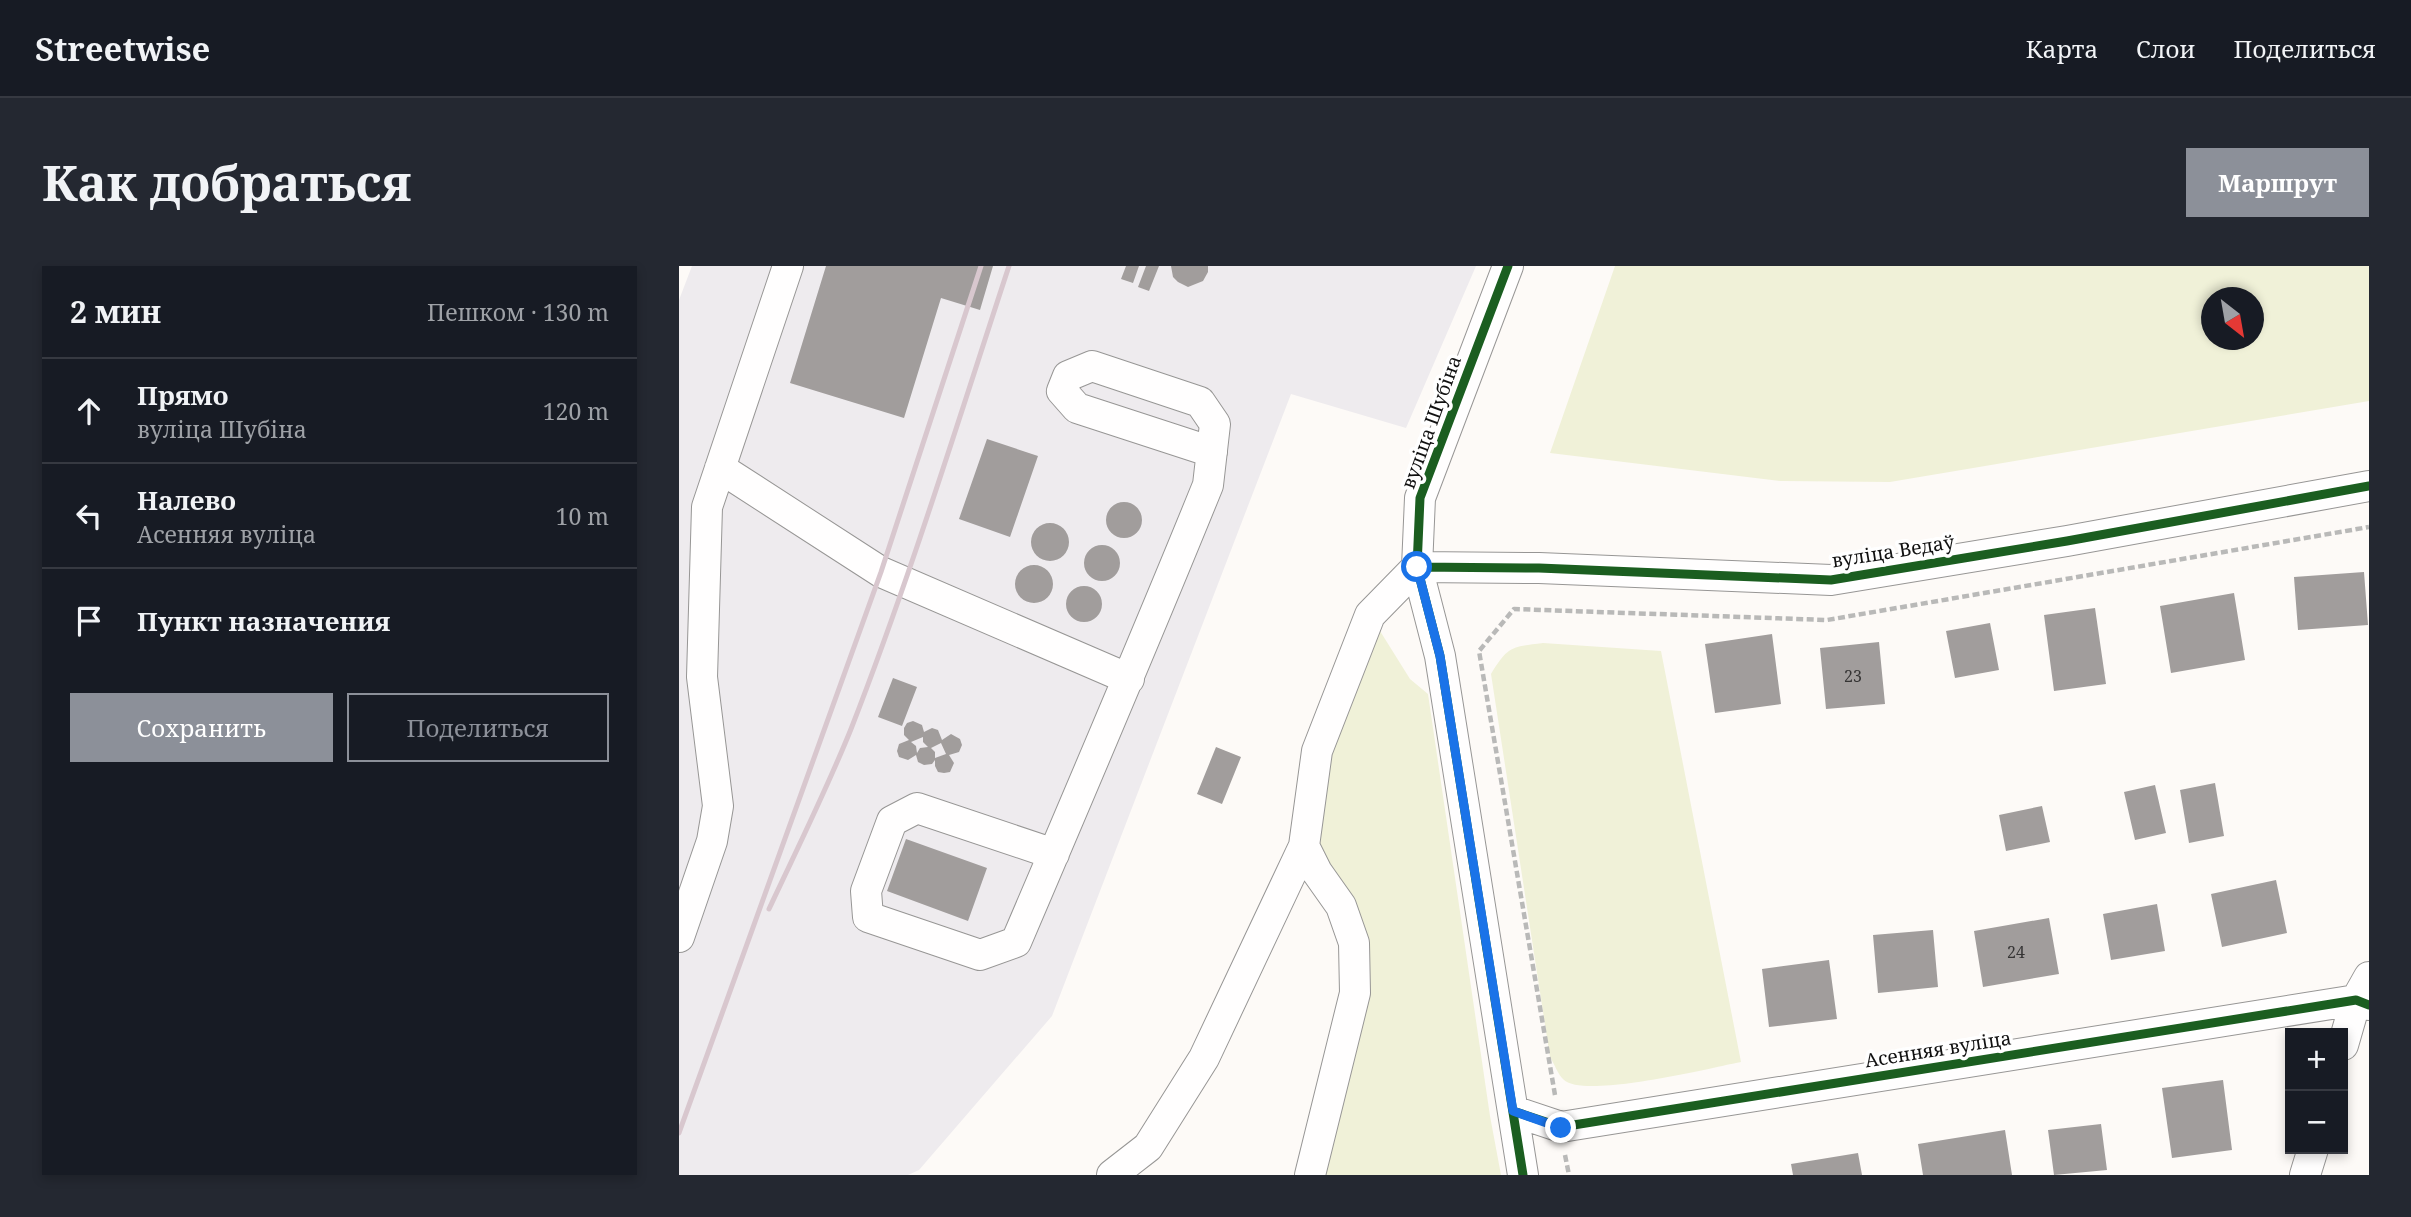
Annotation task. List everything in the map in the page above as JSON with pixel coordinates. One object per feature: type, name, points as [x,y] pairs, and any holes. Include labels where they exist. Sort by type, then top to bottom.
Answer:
[{"type":"street","points":[[679,937],[712,841],[718,806],[702,677],[707,507],[788,266]]},
{"type":"street","name":"вуліца Шубіна","points":[[1508,266],[1420,498],[1417,567],[1440,656],[1524,1175]]},
{"type":"street","points":[[1054,854],[917,808],[892,821],[866,891],[868,917],[980,955],[1016,942],[1054,854],[1129,679],[1208,485],[1212,452],[1215,424],[1200,402],[1092,366],[1068,376],[1062,391],[1077,408],[1212,452]]},
{"type":"street","points":[[720,468],[881,572],[1129,679]]},
{"type":"street","name":"вуліца Ведаў","points":[[1417,567],[1539,568],[1831,580],[2369,486]]},
{"type":"street","points":[[1112,1175],[1149,1147],[1204,1058],[1304,846],[1317,751],[1370,615],[1417,567]]},
{"type":"street","points":[[1304,846],[1317,872],[1341,906],[1354,943],[1355,993],[1310,1175]]},
{"type":"street","points":[[2348,1033],[2365,994]]},
{"type":"street","name":"Асенняя вуліца","points":[[1513,1111],[1561,1128],[2365,994]]},
{"type":"street","points":[[2305,1175],[2311,1154]]},
{"type":"path","points":[[1569,1175],[1479,650],[1514,609],[1827,620],[2369,527]]},
{"type":"shaded area","points":[[692,266],[1476,266],[1406,428],[1291,394],[1052,1016],[919,1170],[908,1175],[679,1175],[679,300]]},
{"type":"green space","points":[[1615,266],[2369,266],[2369,401],[1890,482],[1781,481],[1550,453]]},
{"type":"green space","points":[[1370,615],[1410,679],[1428,694],[1501,1175],[1310,1175],[1355,993],[1317,872],[1317,751]]},
{"type":"green space","points":[[1543,643],[1661,651],[1741,1062],[1649,1080],[1596,1086],[1576,1085],[1564,1080],[1550,1057],[1491,674],[1511,650]]},
{"type":"building","points":[[826,266],[993,266],[980,310],[941,298],[904,418],[790,383]]},
{"type":"building","points":[[1126,266],[1139,266],[1133,283],[1121,279]]},
{"type":"building","points":[[1146,266],[1159,266],[1149,291],[1138,287]]},
{"type":"building","points":[[1171,266],[1208,266],[1208,272],[1203,281],[1188,287],[1173,277]]},
{"type":"building","points":[[987,439],[1038,456],[1010,537],[959,519]]},
{"type":"building","points":[[1124,502],[1137,507],[1142,520],[1137,533],[1124,538],[1111,533],[1106,520],[1111,507]]},
{"type":"building","points":[[1050,523],[1064,528],[1069,542],[1064,556],[1050,561],[1036,556],[1031,542],[1036,528]]},
{"type":"building","points":[[1102,545],[1115,550],[1120,563],[1115,576],[1102,581],[1089,576],[1084,563],[1089,550]]},
{"type":"building","points":[[1034,565],[1047,571],[1053,584],[1047,597],[1034,603],[1021,597],[1015,584],[1021,571]]},
{"type":"building","points":[[2364,572],[2368,625],[2298,630],[2294,577]]},
{"type":"building","points":[[1084,586],[1097,591],[1102,604],[1097,617],[1084,622],[1071,617],[1066,604],[1071,591]]},
{"type":"building","points":[[2234,593],[2245,660],[2171,673],[2160,606]]},
{"type":"building","points":[[2095,608],[2106,684],[2054,691],[2044,615]]},
{"type":"building","points":[[1990,623],[1999,670],[1955,678],[1946,631]]},
{"type":"building","points":[[1772,634],[1781,704],[1715,713],[1705,644]]},
{"type":"building","points":[[1879,642],[1885,704],[1826,709],[1820,648]]},
{"type":"building","points":[[893,678],[917,687],[902,726],[878,717]]},
{"type":"building","points":[[913,721],[922,725],[924,732],[932,728],[938,730],[942,740],[951,734],[960,739],[962,745],[959,752],[949,755],[954,763],[950,772],[938,772],[935,760],[932,764],[924,765],[918,762],[916,755],[908,760],[899,757],[899,744],[909,740],[904,735],[907,723]],"holes":[[[923,737],[923,742],[928,747],[920,748],[917,753],[916,746],[911,742]],[[941,743],[946,754],[935,758],[935,752],[931,748]]]},
{"type":"building","points":[[1216,747],[1241,757],[1222,804],[1197,794]]},
{"type":"building","points":[[2215,783],[2224,836],[2189,843],[2180,790]]},
{"type":"building","points":[[2155,785],[2166,833],[2135,840],[2124,792]]},
{"type":"building","points":[[2042,806],[2050,842],[2006,851],[1999,815]]},
{"type":"building","points":[[906,839],[987,868],[968,921],[887,891]]},
{"type":"building","points":[[2276,880],[2287,933],[2222,947],[2211,894]]},
{"type":"building","points":[[2157,904],[2165,951],[2111,960],[2103,914]]},
{"type":"building","points":[[2049,918],[2059,974],[1983,987],[1974,931]]},
{"type":"building","points":[[1933,930],[1938,987],[1878,993],[1873,935]]},
{"type":"building","points":[[1829,960],[1837,1019],[1769,1027],[1762,969]]},
{"type":"building","points":[[2223,1080],[2232,1150],[2172,1158],[2162,1088]]},
{"type":"building","points":[[2101,1124],[2107,1170],[2054,1175],[2048,1130]]},
{"type":"building","points":[[2005,1130],[2012,1175],[1923,1175],[1918,1144]]},
{"type":"building","points":[[1858,1153],[1862,1175],[1793,1175],[1791,1164]]},
{"type":"railway","points":[[679,1133],[881,572],[981,266]]},
{"type":"railway","points":[[769,909],[832,775],[873,672],[1009,266]]},
{"type":"cycle path","points":[[1508,266],[1420,498],[1417,567],[1440,656],[1523,1175]]},
{"type":"cycle path","points":[[1417,567],[1539,568],[1831,580],[2067,541],[2369,486]]},
{"type":"cycle path","points":[[1513,1111],[1561,1127],[2356,1000],[2369,1005]]},
{"type":"route","points":[[1417,567],[1440,656],[1513,1111],[1561,1128]]}]
